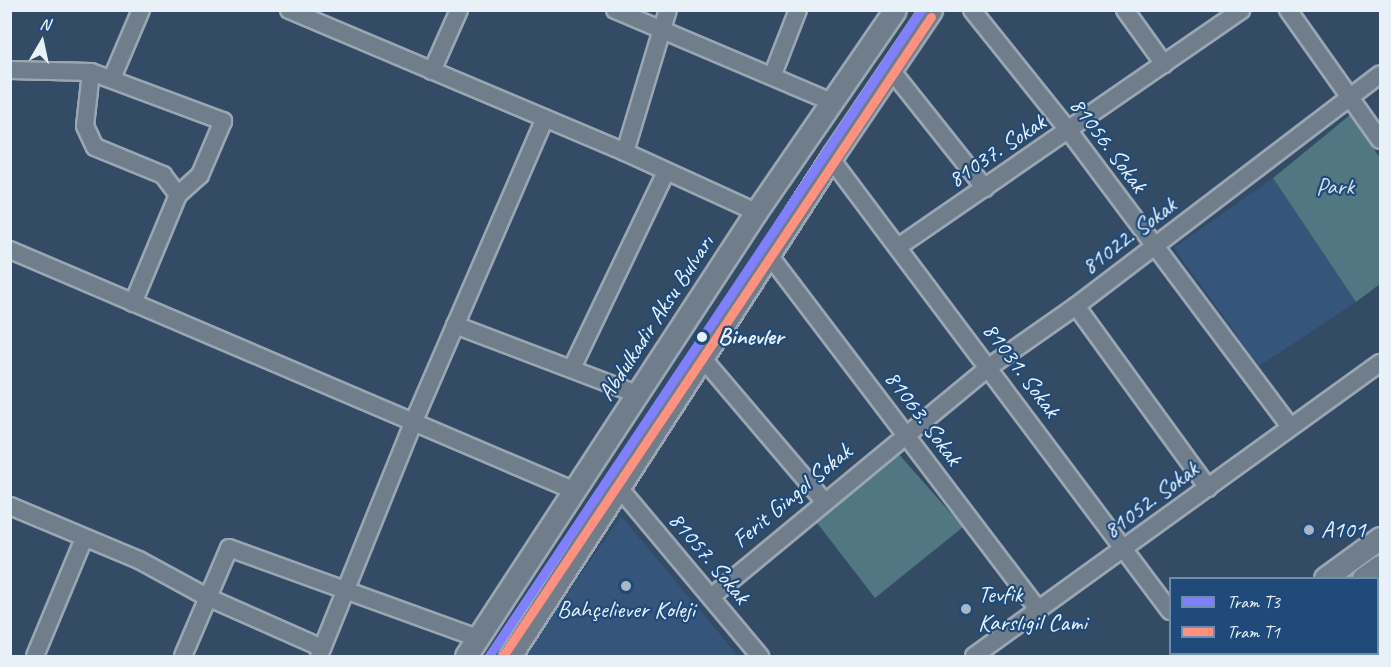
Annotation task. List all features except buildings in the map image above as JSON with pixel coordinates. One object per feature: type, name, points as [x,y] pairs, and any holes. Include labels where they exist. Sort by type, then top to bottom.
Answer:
[{"type":"main road","name":"Abdulkadir Aksu Bulvarı","points":[[466,657],[756,212],[834,103],[895,10]]},
{"type":"main road","points":[[510,657],[621,490],[831,159],[931,10]]},
{"type":"main road","points":[[1328,577],[1380,538]]},
{"type":"main road","points":[[1366,577],[1380,566]]},
{"type":"street","points":[[112,78],[141,10]]},
{"type":"street","points":[[289,10],[625,152],[756,212]]},
{"type":"street","points":[[432,71],[459,10]]},
{"type":"street","points":[[615,10],[773,74],[834,103]]},
{"type":"street","points":[[625,152],[660,29],[668,10]]},
{"type":"street","points":[[773,74],[798,10]]},
{"type":"street","name":"81056. Sokak","points":[[972,10],[1069,131],[1290,426]]},
{"type":"street","points":[[1125,10],[1164,64]]},
{"type":"street","name":"81037. Sokak","points":[[898,247],[1241,10]]},
{"type":"street","points":[[1288,10],[1380,140]]},
{"type":"street","points":[[891,69],[985,188]]},
{"type":"street","points":[[10,70],[91,72],[223,121],[200,175],[178,195],[133,303]]},
{"type":"street","points":[[91,72],[85,126],[95,147],[163,175],[178,195]]},
{"type":"street","name":"81022. Sokak","points":[[905,433],[989,367],[1076,306],[1380,74]]},
{"type":"street","points":[[10,506],[139,560],[206,596],[321,652],[413,423],[545,118]]},
{"type":"street","name":"81031. Sokak","points":[[831,159],[1169,610]]},
{"type":"street","points":[[572,369],[666,172]]},
{"type":"street","points":[[10,250],[575,491]]},
{"type":"street","name":"81063. Sokak","points":[[769,255],[1038,610]]},
{"type":"street","points":[[1076,306],[1208,488]]},
{"type":"street","points":[[455,325],[637,394]]},
{"type":"street","points":[[704,360],[823,500]]},
{"type":"street","name":"81052. Sokak","points":[[975,657],[1124,551],[1290,426],[1380,363]]},
{"type":"street","name":"Ferit Gingol Sokak","points":[[711,597],[905,433]]},
{"type":"street","name":"81057. Sokak","points":[[621,490],[760,657]]},
{"type":"street","points":[[35,657],[84,538]]},
{"type":"street","points":[[183,657],[206,596],[229,548],[478,638]]},
{"type":"shaded area","points":[[1273,178],[1356,302],[1259,366],[1174,248]]},
{"type":"shaded area","name":"Bahçeliever Koleji","points":[[621,516],[738,656],[525,656]]},
{"type":"green space","name":"Park","points":[[1350,115],[1380,158],[1380,284],[1356,302],[1273,178]]},
{"type":"green space","points":[[896,451],[963,527],[875,598],[814,519]]},
{"type":"tram line","name":"T3","points":[[489,656],[921,10]]},
{"type":"tram line","name":"T1","points":[[503,656],[931,17]]},
{"type":"place","name":"Binevler","points":[[702,337]]},
{"type":"place","name":"A101","points":[[1309,530]]},
{"type":"place","name":"Bahçeliever Koleji","points":[[626,586]]},
{"type":"place","name":"Tevfik Karslıgil Cami","points":[[966,609]]}]
